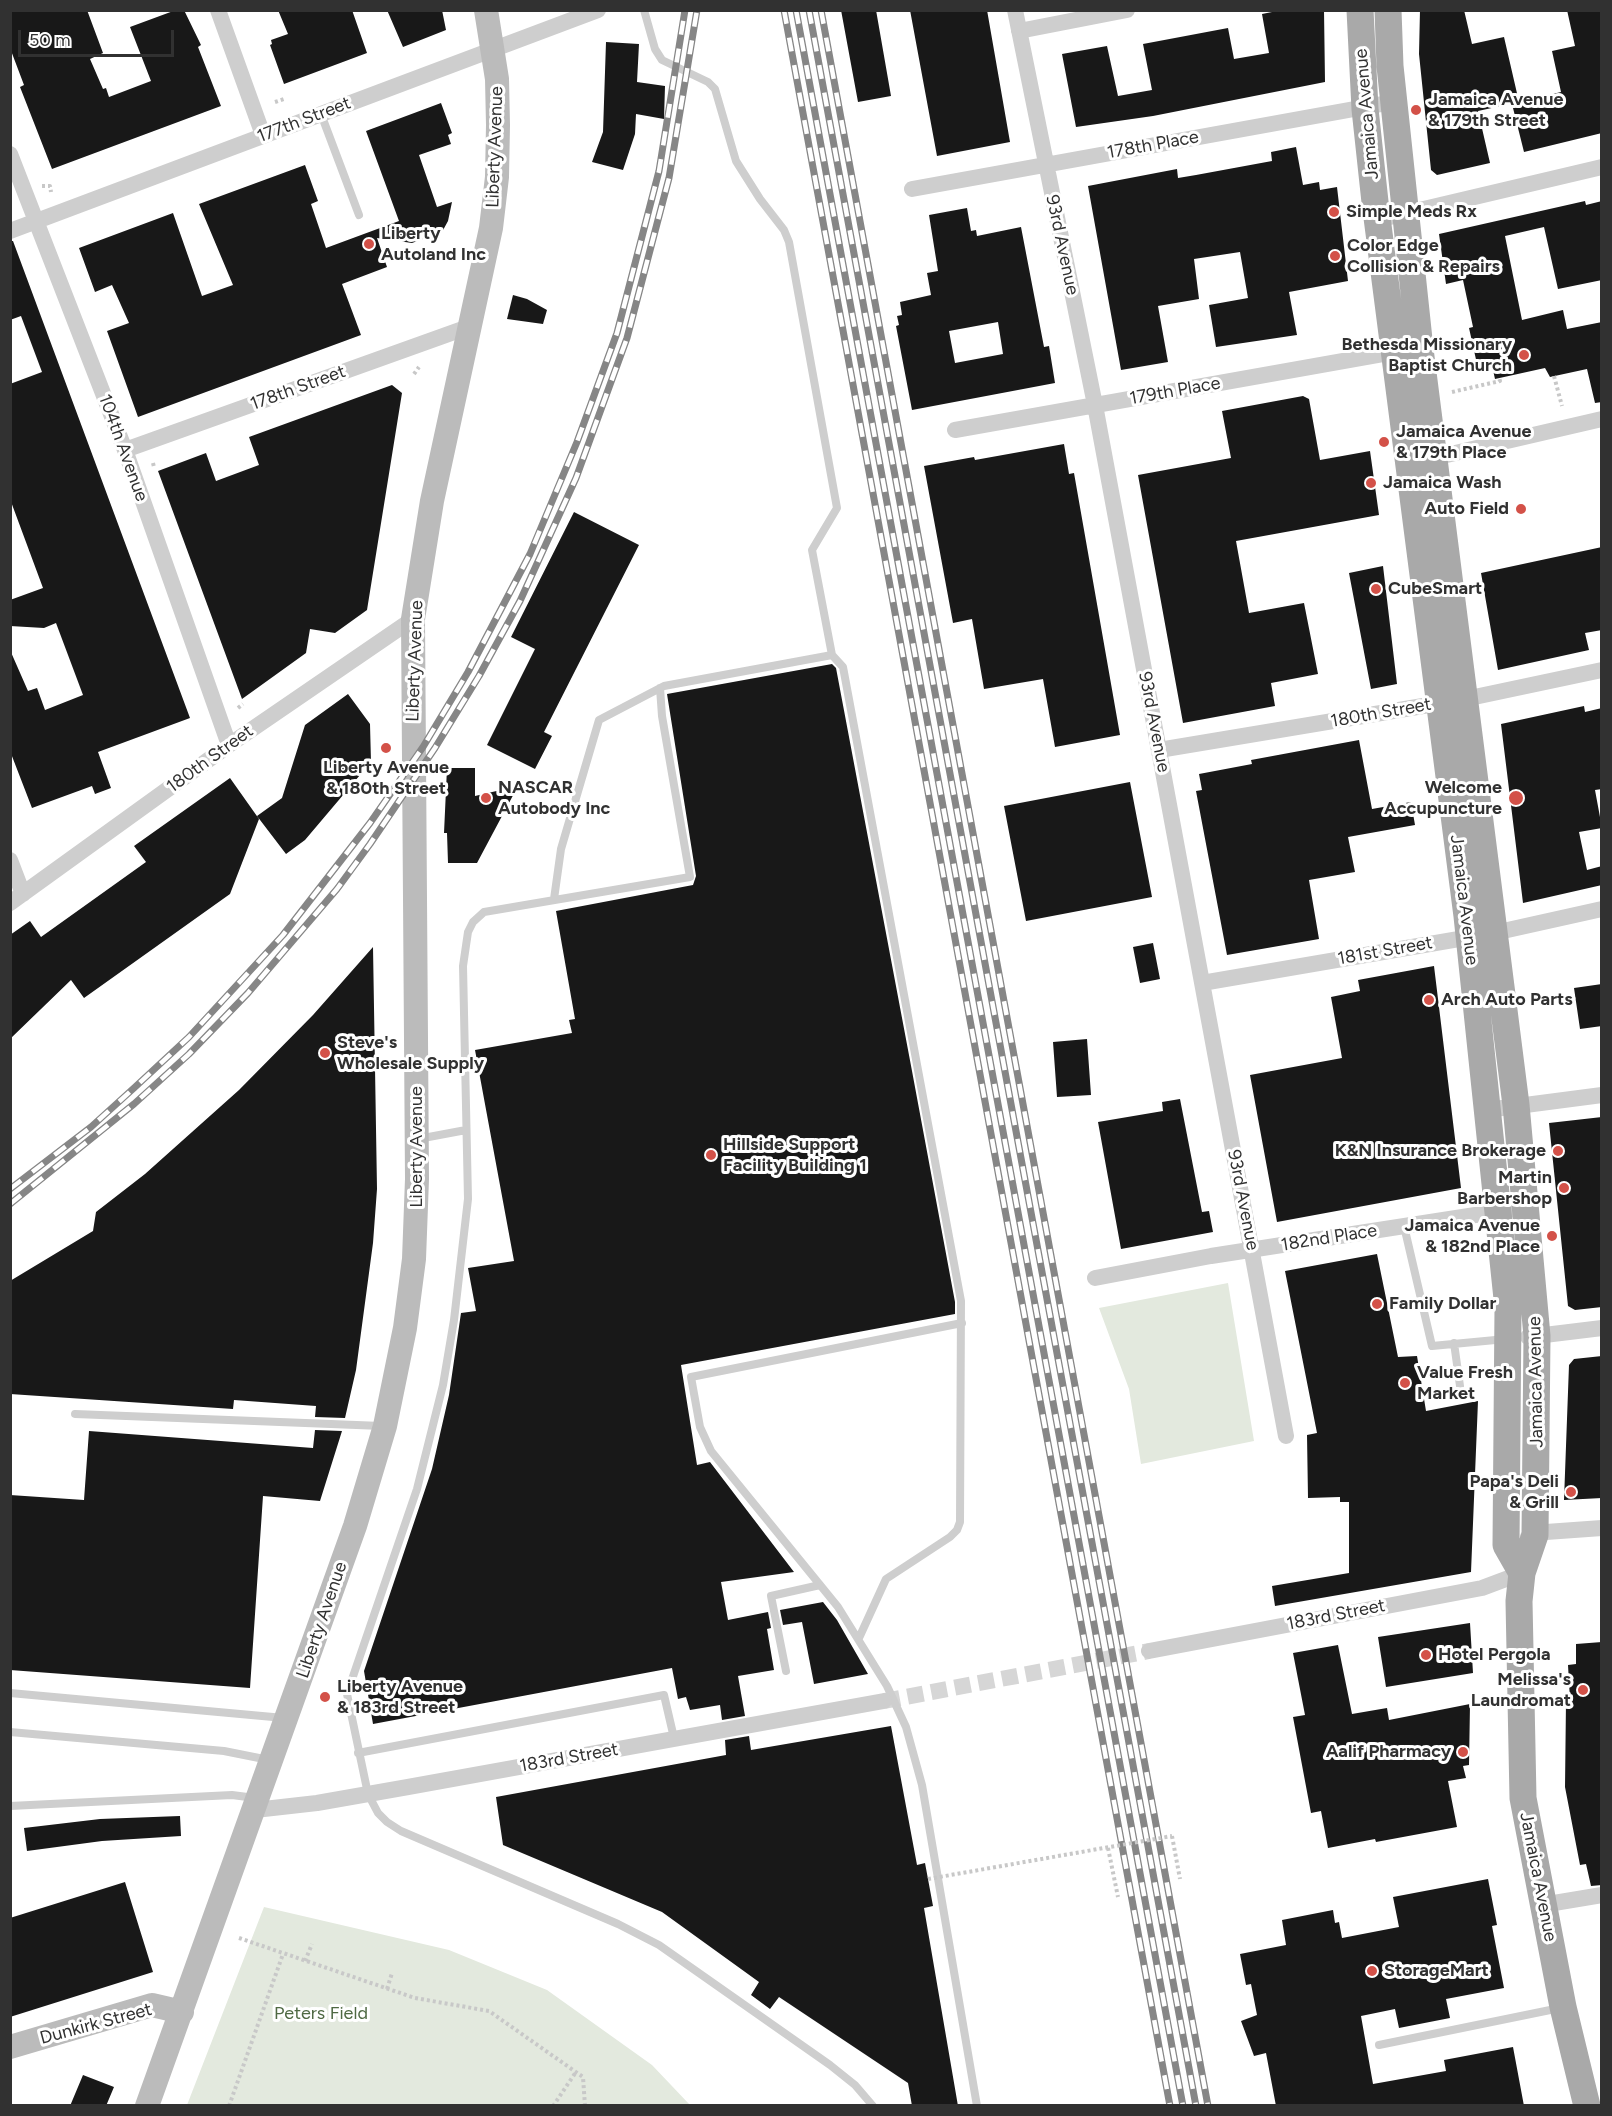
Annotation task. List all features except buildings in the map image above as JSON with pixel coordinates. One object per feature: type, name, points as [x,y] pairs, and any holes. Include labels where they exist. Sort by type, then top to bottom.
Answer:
[{"type":"main road","name":"Liberty Avenue","points":[[147,2106],[355,1526],[385,1426],[399,1367],[417,1220],[413,619],[432,501],[491,228],[497,177],[498,114],[493,50],[486,10]]},
{"type":"main road","name":"Jamaica Avenue","points":[[1360,10],[1365,109],[1394,352],[1422,460],[1466,699],[1482,935],[1487,1110],[1509,1339],[1506,1545]]},
{"type":"main road","name":"Jamaica Avenue","points":[[1388,10],[1394,102],[1406,212],[1438,703],[1516,1106],[1538,1336],[1535,1535],[1522,1573],[1520,1601],[1521,1776],[1553,1904],[1563,2007],[1587,2106]]},
{"type":"main road","points":[[1506,1545],[1522,1573]]},
{"type":"main road","name":"Dunkirk Street","points":[[10,2047],[152,2005],[182,2012]]},
{"type":"street","points":[[218,10],[263,135]]},
{"type":"street","name":"177th Street","points":[[10,231],[598,10]]},
{"type":"street","name":"93rd Avenue","points":[[1015,10],[1044,164],[1095,405],[1286,1436]]},
{"type":"street","points":[[1019,31],[1127,10]]},
{"type":"street","name":"178th Place","points":[[912,189],[1394,102]]},
{"type":"street","name":"104th Avenue","points":[[10,154],[125,450],[229,745]]},
{"type":"street","points":[[1377,220],[1602,167]]},
{"type":"street","name":"178th Street","points":[[125,450],[471,326]]},
{"type":"street","name":"179th Place","points":[[956,430],[1394,352]]},
{"type":"street","points":[[1422,460],[1602,419]]},
{"type":"street","name":"180th Street","points":[[17,899],[229,745],[413,619]]},
{"type":"street","name":"180th Street","points":[[1160,750],[1466,699],[1602,670]]},
{"type":"street","points":[[10,860],[17,899]]},
{"type":"street","name":"181st Street","points":[[1202,983],[1482,935],[1602,909]]},
{"type":"street","points":[[1487,1110],[1602,1095]]},
{"type":"street","name":"182nd Place","points":[[1095,1278],[1252,1250],[1527,1207]]},
{"type":"street","points":[[1509,1339],[1602,1328]]},
{"type":"street","points":[[1506,1545],[1535,1535],[1602,1528]]},
{"type":"street","name":"183rd Street","points":[[1149,1652],[1482,1588],[1522,1573]]},
{"type":"street","name":"183rd Street","points":[[257,1804],[368,1794],[884,1701]]},
{"type":"street","points":[[1553,1904],[1602,1895]]},
{"type":"lane","points":[[644,10],[655,49],[662,60],[708,82],[715,89],[736,160],[760,199],[784,230],[789,242],[837,508],[812,550],[832,655],[843,667],[958,1285],[962,1323],[960,1522],[957,1530],[950,1537],[886,1579],[859,1638]]},
{"type":"lane","points":[[321,114],[359,215]]},
{"type":"lane","points":[[554,898],[561,849],[599,720],[660,688],[832,655]]},
{"type":"lane","points":[[660,688],[662,716],[690,877],[554,898],[484,912],[473,922],[468,932],[463,966],[466,1224],[449,1354],[417,1489],[347,1694],[368,1794],[378,1813],[401,1831],[618,1924],[659,1945],[836,2069],[873,2106]]},
{"type":"lane","points":[[418,1139],[466,1130]]},
{"type":"lane","points":[[1404,1226],[1432,1346],[1509,1339]]},
{"type":"lane","points":[[962,1323],[691,1377],[700,1427],[711,1451],[820,1585],[859,1638],[897,1707],[913,1748],[977,2106]]},
{"type":"lane","points":[[1454,1343],[1460,1386]]},
{"type":"lane","points":[[75,1414],[385,1426]]},
{"type":"lane","points":[[786,1671],[771,1596],[820,1585]]},
{"type":"lane","points":[[10,1693],[287,1718]]},
{"type":"lane","points":[[358,1753],[664,1695],[674,1738]]},
{"type":"lane","points":[[10,1732],[224,1751],[272,1760]]},
{"type":"lane","points":[[10,1806],[232,1795],[257,1804]]},
{"type":"lane","points":[[1379,2045],[1563,2007]]},
{"type":"path","points":[[275,102],[284,99]]},
{"type":"path","points":[[42,186],[50,186],[51,192]]},
{"type":"path","points":[[414,374],[419,367]]},
{"type":"path","points":[[1554,376],[1562,406]]},
{"type":"path","points":[[1452,392],[1500,381],[1499,378]]},
{"type":"path","points":[[238,708],[243,704]]},
{"type":"path","points":[[928,1879],[1172,1836],[1180,1879]]},
{"type":"path","points":[[1108,1848],[1118,1897]]},
{"type":"path","points":[[239,1938],[432,2003],[489,2011],[583,2077],[585,2106]]},
{"type":"path","points":[[305,1961],[312,1944]]},
{"type":"path","points":[[229,2106],[283,1954]]},
{"type":"path","points":[[387,1989],[392,1973]]},
{"type":"path","points":[[553,2106],[576,2072]]},
{"type":"green space","points":[[1228,1283],[1254,1441],[1141,1464],[1129,1389],[1099,1308]]},
{"type":"green space","name":"Peters Field","points":[[264,1907],[449,1950],[547,1990],[652,2065],[690,2105],[187,2105]]},
{"type":"tunnel","points":[[884,1701],[1149,1651]]},
{"type":"railway","points":[[10,1189],[91,1127],[189,1037],[283,935],[370,823],[423,747],[468,672],[530,554],[577,442],[617,333],[659,171],[685,10]]},
{"type":"railway","points":[[10,1204],[134,1104],[189,1054],[248,993],[337,889],[370,844],[435,748],[479,676],[520,601],[576,478],[627,338],[669,178],[697,10]]},
{"type":"railway","points":[[784,10],[1170,2106]]},
{"type":"railway","points":[[796,10],[1183,2106]]},
{"type":"railway","points":[[809,10],[1196,2106]]},
{"type":"railway","points":[[821,10],[1208,2106]]},
{"type":"place","name":"Jamaica Avenue & 179th Street","points":[[1416,110]]},
{"type":"place","name":"Simple Meds Rx","points":[[1334,212]]},
{"type":"place","name":"Liberty Autoland Inc","points":[[369,244]]},
{"type":"place","name":"Color Edge Collision & Repairs","points":[[1335,256]]},
{"type":"place","name":"Bethesda Missionary Baptist Church","points":[[1524,355]]},
{"type":"place","name":"Jamaica Avenue & 179th Place","points":[[1384,442]]},
{"type":"place","name":"Jamaica Wash","points":[[1371,483]]},
{"type":"place","name":"Auto Field","points":[[1521,509]]},
{"type":"place","name":"CubeSmart","points":[[1376,589]]},
{"type":"place","name":"Liberty Avenue & 180th Street","points":[[386,748]]},
{"type":"place","name":"NASCAR Autobody Inc","points":[[486,798]]},
{"type":"place","name":"Welcome Accupuncture","points":[[1516,798]]},
{"type":"place","name":"Arch Auto Parts","points":[[1429,1000]]},
{"type":"place","name":"Steve's Wholesale Supply","points":[[325,1053]]},
{"type":"place","name":"K&N Insurance Brokerage","points":[[1558,1151]]},
{"type":"place","name":"Hillside Support Facility Building 1","points":[[711,1155]]},
{"type":"place","name":"Martin Barbershop","points":[[1564,1188]]},
{"type":"place","name":"Jamaica Avenue & 182nd Place","points":[[1552,1236]]},
{"type":"place","name":"Family Dollar","points":[[1377,1304]]},
{"type":"place","name":"Value Fresh Market","points":[[1405,1383]]},
{"type":"place","name":"Papa's Deli & Grill","points":[[1571,1492]]},
{"type":"place","name":"Hotel Pergola","points":[[1426,1655]]},
{"type":"place","name":"Melissa's Laundromat","points":[[1583,1690]]},
{"type":"place","name":"Liberty Avenue & 183rd Street","points":[[325,1697]]},
{"type":"place","name":"Aalif Pharmacy","points":[[1463,1752]]},
{"type":"place","name":"StorageMart","points":[[1372,1971]]}]
